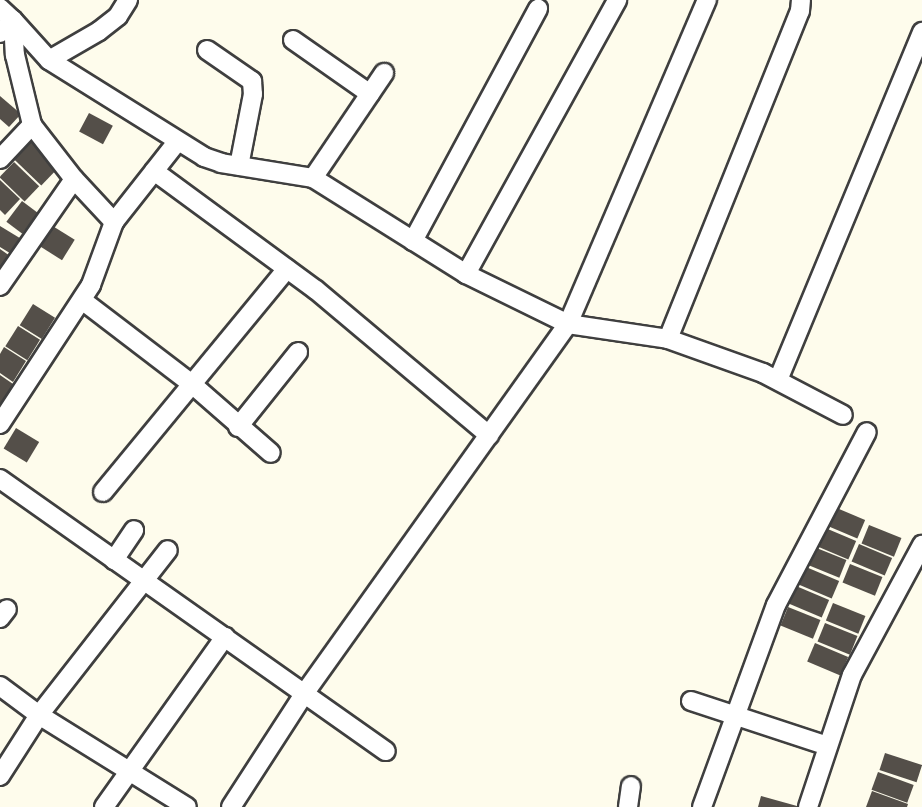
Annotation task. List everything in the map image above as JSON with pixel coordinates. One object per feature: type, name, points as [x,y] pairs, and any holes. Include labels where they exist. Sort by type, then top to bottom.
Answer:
[{"type":"street","points":[[49,60],[99,31],[118,16],[128,0]]},
{"type":"street","points":[[465,274],[617,0]]},
{"type":"street","points":[[231,807],[304,694],[568,324],[707,0]]},
{"type":"street","points":[[668,339],[800,11],[801,0]]},
{"type":"street","points":[[413,241],[538,9]]},
{"type":"street","points":[[4,20],[49,60],[204,157],[239,166],[313,178],[465,274],[568,324],[668,339],[778,380],[843,415]]},
{"type":"street","points":[[4,20],[32,125],[74,179],[114,222]]},
{"type":"street","points":[[778,380],[922,32]]},
{"type":"street","points":[[293,40],[370,93]]},
{"type":"street","points":[[207,50],[252,81],[253,94],[239,166]]},
{"type":"street","points":[[313,178],[384,73]]},
{"type":"street","points":[[0,159],[32,125]]},
{"type":"street","points":[[0,424],[91,285],[114,222],[177,142]]},
{"type":"street","points":[[154,171],[287,269],[489,435]]},
{"type":"street","points":[[0,286],[74,179]]},
{"type":"street","points":[[104,492],[287,269]]},
{"type":"street","points":[[82,300],[194,385],[238,427],[271,453]]},
{"type":"street","points":[[238,427],[298,352]]},
{"type":"street","points":[[702,807],[776,605],[867,432]]},
{"type":"street","points":[[0,479],[386,751]]},
{"type":"street","points":[[114,560],[134,530]]},
{"type":"street","points":[[808,807],[852,675],[922,545]]},
{"type":"street","points":[[0,777],[39,715],[168,550]]},
{"type":"street","points":[[104,807],[128,770],[225,637]]},
{"type":"street","points":[[0,686],[39,715],[187,807]]},
{"type":"street","points":[[691,701],[828,746]]},
{"type":"street","points":[[628,807],[631,786]]},
{"type":"building","points":[[0,96],[21,114],[9,127],[0,119]]},
{"type":"building","points":[[89,113],[113,126],[103,144],[79,132]]},
{"type":"building","points":[[32,139],[60,166],[41,186],[13,158]]},
{"type":"building","points":[[14,162],[39,186],[25,201],[0,178]]},
{"type":"building","points":[[0,180],[20,199],[5,215],[0,210]]},
{"type":"building","points":[[22,201],[38,213],[22,234],[6,222]]},
{"type":"building","points":[[51,225],[75,240],[62,260],[38,245]]},
{"type":"building","points":[[0,226],[23,240],[13,255],[0,247]]},
{"type":"building","points":[[0,249],[10,256],[0,272]]},
{"type":"building","points":[[33,304],[55,318],[42,339],[20,325]]},
{"type":"building","points":[[18,326],[40,340],[27,360],[5,346]]},
{"type":"building","points":[[4,347],[26,361],[13,382],[0,373],[0,354]]},
{"type":"building","points":[[0,375],[13,384],[0,405]]},
{"type":"building","points":[[16,428],[39,442],[27,462],[4,449]]},
{"type":"building","points":[[832,506],[865,520],[857,538],[824,524]]},
{"type":"building","points":[[869,525],[901,538],[894,557],[862,544]]},
{"type":"building","points":[[823,527],[856,541],[848,559],[815,545]]},
{"type":"building","points":[[859,544],[892,558],[885,576],[852,561]]},
{"type":"building","points":[[814,547],[846,560],[839,578],[807,565]]},
{"type":"building","points":[[850,564],[882,577],[875,596],[843,583]]},
{"type":"building","points":[[806,567],[839,581],[832,599],[799,584]]},
{"type":"building","points":[[796,586],[829,600],[822,618],[789,603]]},
{"type":"building","points":[[833,603],[865,616],[858,634],[826,621]]},
{"type":"building","points":[[788,607],[820,620],[813,639],[781,626]]},
{"type":"building","points":[[825,623],[857,636],[850,655],[818,642]]},
{"type":"building","points":[[815,643],[848,657],[840,675],[807,661]]},
{"type":"building","points":[[885,753],[922,765],[917,782],[879,770]]},
{"type":"building","points":[[878,772],[914,785],[907,803],[872,790]]},
{"type":"building","points":[[872,791],[908,804],[907,807],[866,807]]},
{"type":"building","points":[[761,796],[797,806],[797,807],[758,807]]}]
